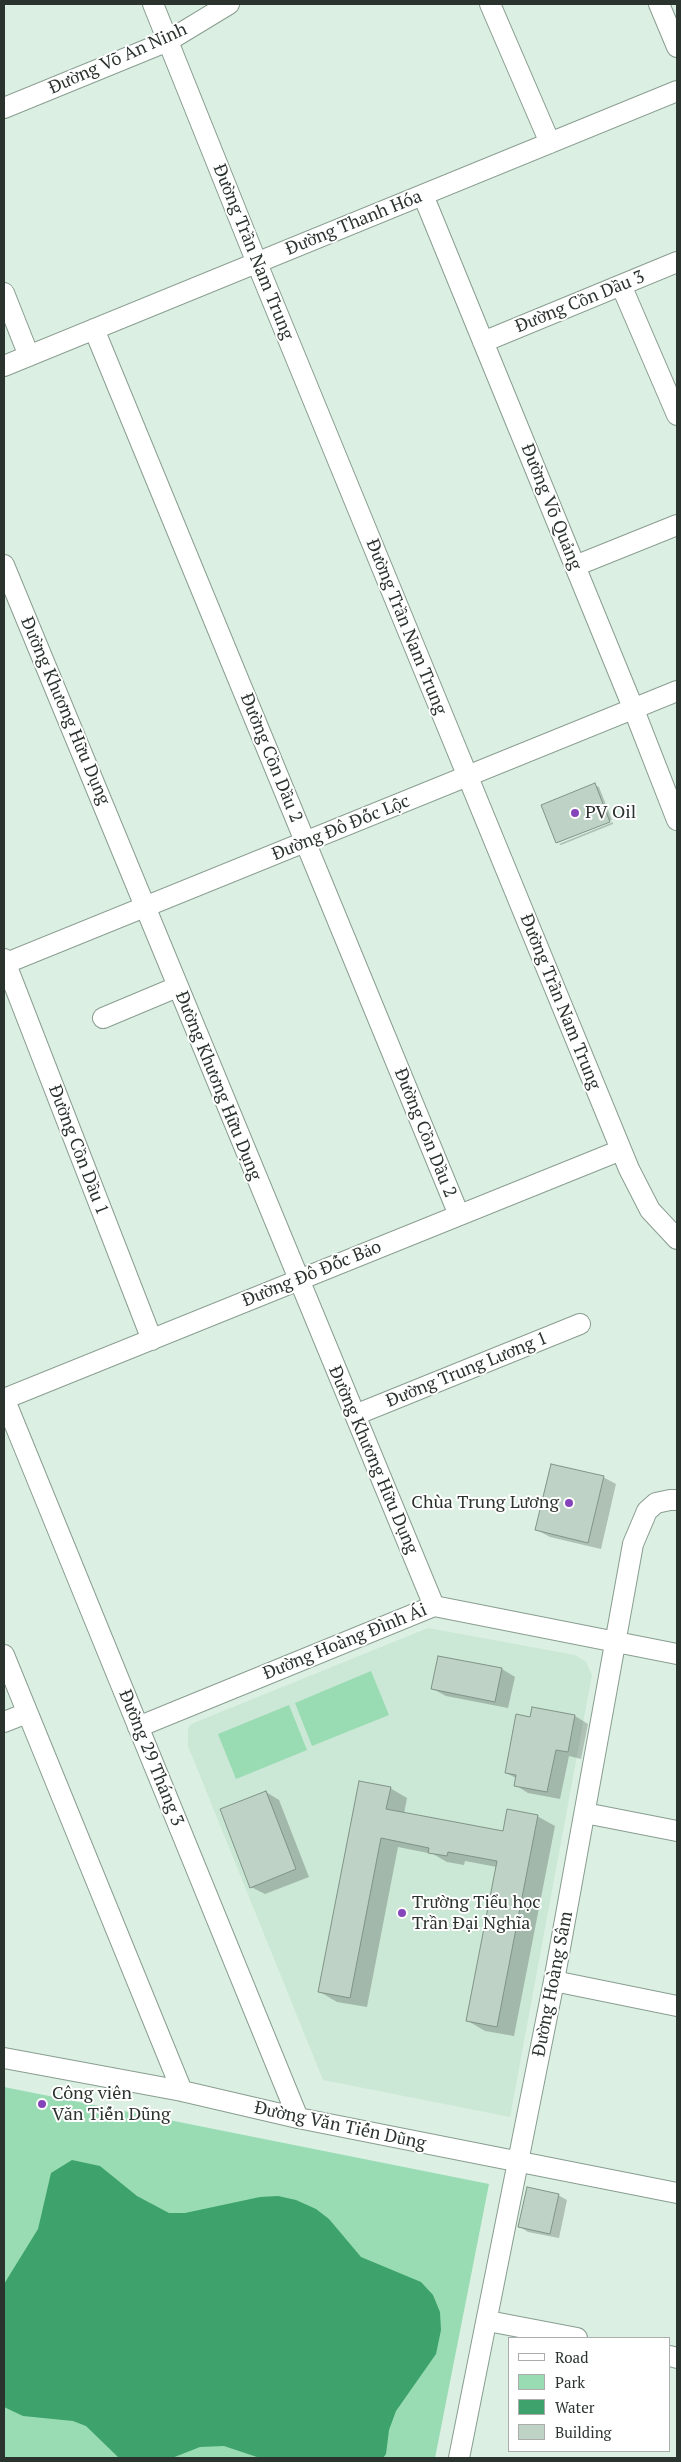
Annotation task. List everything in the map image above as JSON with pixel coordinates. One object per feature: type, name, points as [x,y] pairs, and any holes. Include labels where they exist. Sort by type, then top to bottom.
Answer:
[{"type":"street","name":"Đường Trần Nam Trung","points":[[153,4],[256,263],[621,1150],[650,1210],[677,1240]]},
{"type":"street","name":"Đường Võ An Ninh","points":[[4,108],[168,41],[229,4]]},
{"type":"street","points":[[490,4],[550,143]]},
{"type":"street","points":[[659,4],[677,47]]},
{"type":"street","name":"Đường Thanh Hóa","points":[[4,366],[677,91]]},
{"type":"street","name":"Đường Võ Quảng","points":[[423,195],[634,710],[677,820]]},
{"type":"street","name":"Đường Cồn Dầu 3","points":[[483,342],[677,262]]},
{"type":"street","points":[[621,285],[677,415]]},
{"type":"street","points":[[4,293],[29,356]]},
{"type":"street","name":"Đường Cồn Dầu 2","points":[[94,329],[459,1215]]},
{"type":"street","points":[[575,566],[677,525]]},
{"type":"street","name":"Đường Khương Hữu Dụng","points":[[4,565],[434,1606]]},
{"type":"street","name":"Đường Đô Đốc Lộc","points":[[4,962],[634,710],[677,691]]},
{"type":"street","name":"Đường Cồn Dầu 1","points":[[4,962],[152,1340]]},
{"type":"street","points":[[103,1018],[178,987]]},
{"type":"street","name":"Đường Đô Đốc Bảo","points":[[4,1399],[621,1150]]},
{"type":"street","name":"Đường Trung Lương 1","points":[[355,1415],[580,1324]]},
{"type":"street","name":"Đường 29 Tháng 3","points":[[4,1399],[298,2118]]},
{"type":"street","name":"Đường Hoàng Sâm","points":[[459,2458],[488,2321],[554,1982],[633,1544],[647,1511],[656,1503],[677,1500]]},
{"type":"street","name":"Đường Hoàng Đình Ái","points":[[138,1727],[434,1606],[677,1654]]},
{"type":"street","points":[[4,1655],[182,2091]]},
{"type":"street","points":[[4,1722],[27,1712]]},
{"type":"street","points":[[585,1813],[677,1831]]},
{"type":"street","points":[[554,1982],[677,2006]]},
{"type":"street","name":"Đường Văn Tiến Dũng","points":[[4,2058],[182,2091],[298,2118],[677,2194]]},
{"type":"street","points":[[488,2321],[572,2337]]},
{"type":"shaded area","name":"Trường Tiểu học Trần Đại Nghĩa","points":[[428,1628],[575,1655],[586,1662],[592,1675],[510,2117],[323,2080],[188,1746],[188,1730],[190,1725],[196,1722]]},
{"type":"green space","points":[[371,1671],[389,1715],[312,1746],[295,1703]]},
{"type":"green space","points":[[289,1705],[307,1750],[236,1779],[218,1734]]},
{"type":"green space","points":[[4,2087],[489,2184],[435,2458],[4,2458]]},
{"type":"water","points":[[72,2160],[100,2166],[137,2196],[169,2213],[185,2213],[260,2197],[278,2196],[296,2200],[316,2209],[329,2219],[361,2257],[421,2282],[433,2295],[440,2312],[441,2330],[436,2354],[396,2411],[389,2430],[386,2454],[383,2458],[260,2458],[224,2446],[200,2447],[172,2458],[119,2458],[86,2426],[73,2421],[23,2416],[4,2407],[4,2284],[38,2229],[51,2173]]},
{"type":"building","name":"PV Oil","points":[[595,783],[610,822],[556,843],[541,805]]},
{"type":"building","name":"Chùa Trung Lương","points":[[551,1464],[604,1476],[588,1543],[535,1530]]},
{"type":"building","points":[[438,1656],[502,1668],[495,1702],[431,1689]]},
{"type":"building","points":[[532,1707],[575,1715],[568,1752],[556,1750],[547,1792],[514,1786],[516,1775],[505,1773],[516,1714],[530,1717]]},
{"type":"building","points":[[359,1781],[391,1787],[386,1809],[503,1831],[507,1809],[538,1815],[497,2027],[466,2021],[497,1861],[448,1852],[447,1856],[428,1853],[429,1848],[381,1838],[350,1998],[318,1992]]},
{"type":"building","points":[[266,1791],[296,1869],[250,1888],[220,1809]]},
{"type":"building","points":[[527,2187],[559,2194],[550,2234],[518,2227]]},
{"type":"place","name":"PV Oil","points":[[575,813]]},
{"type":"place","name":"Chùa Trung Lương","points":[[569,1503]]},
{"type":"place","name":"Trường Tiểu học Trần Đại Nghĩa","points":[[402,1913]]},
{"type":"place","name":"Công viên Văn Tiến Dũng","points":[[42,2104]]}]
